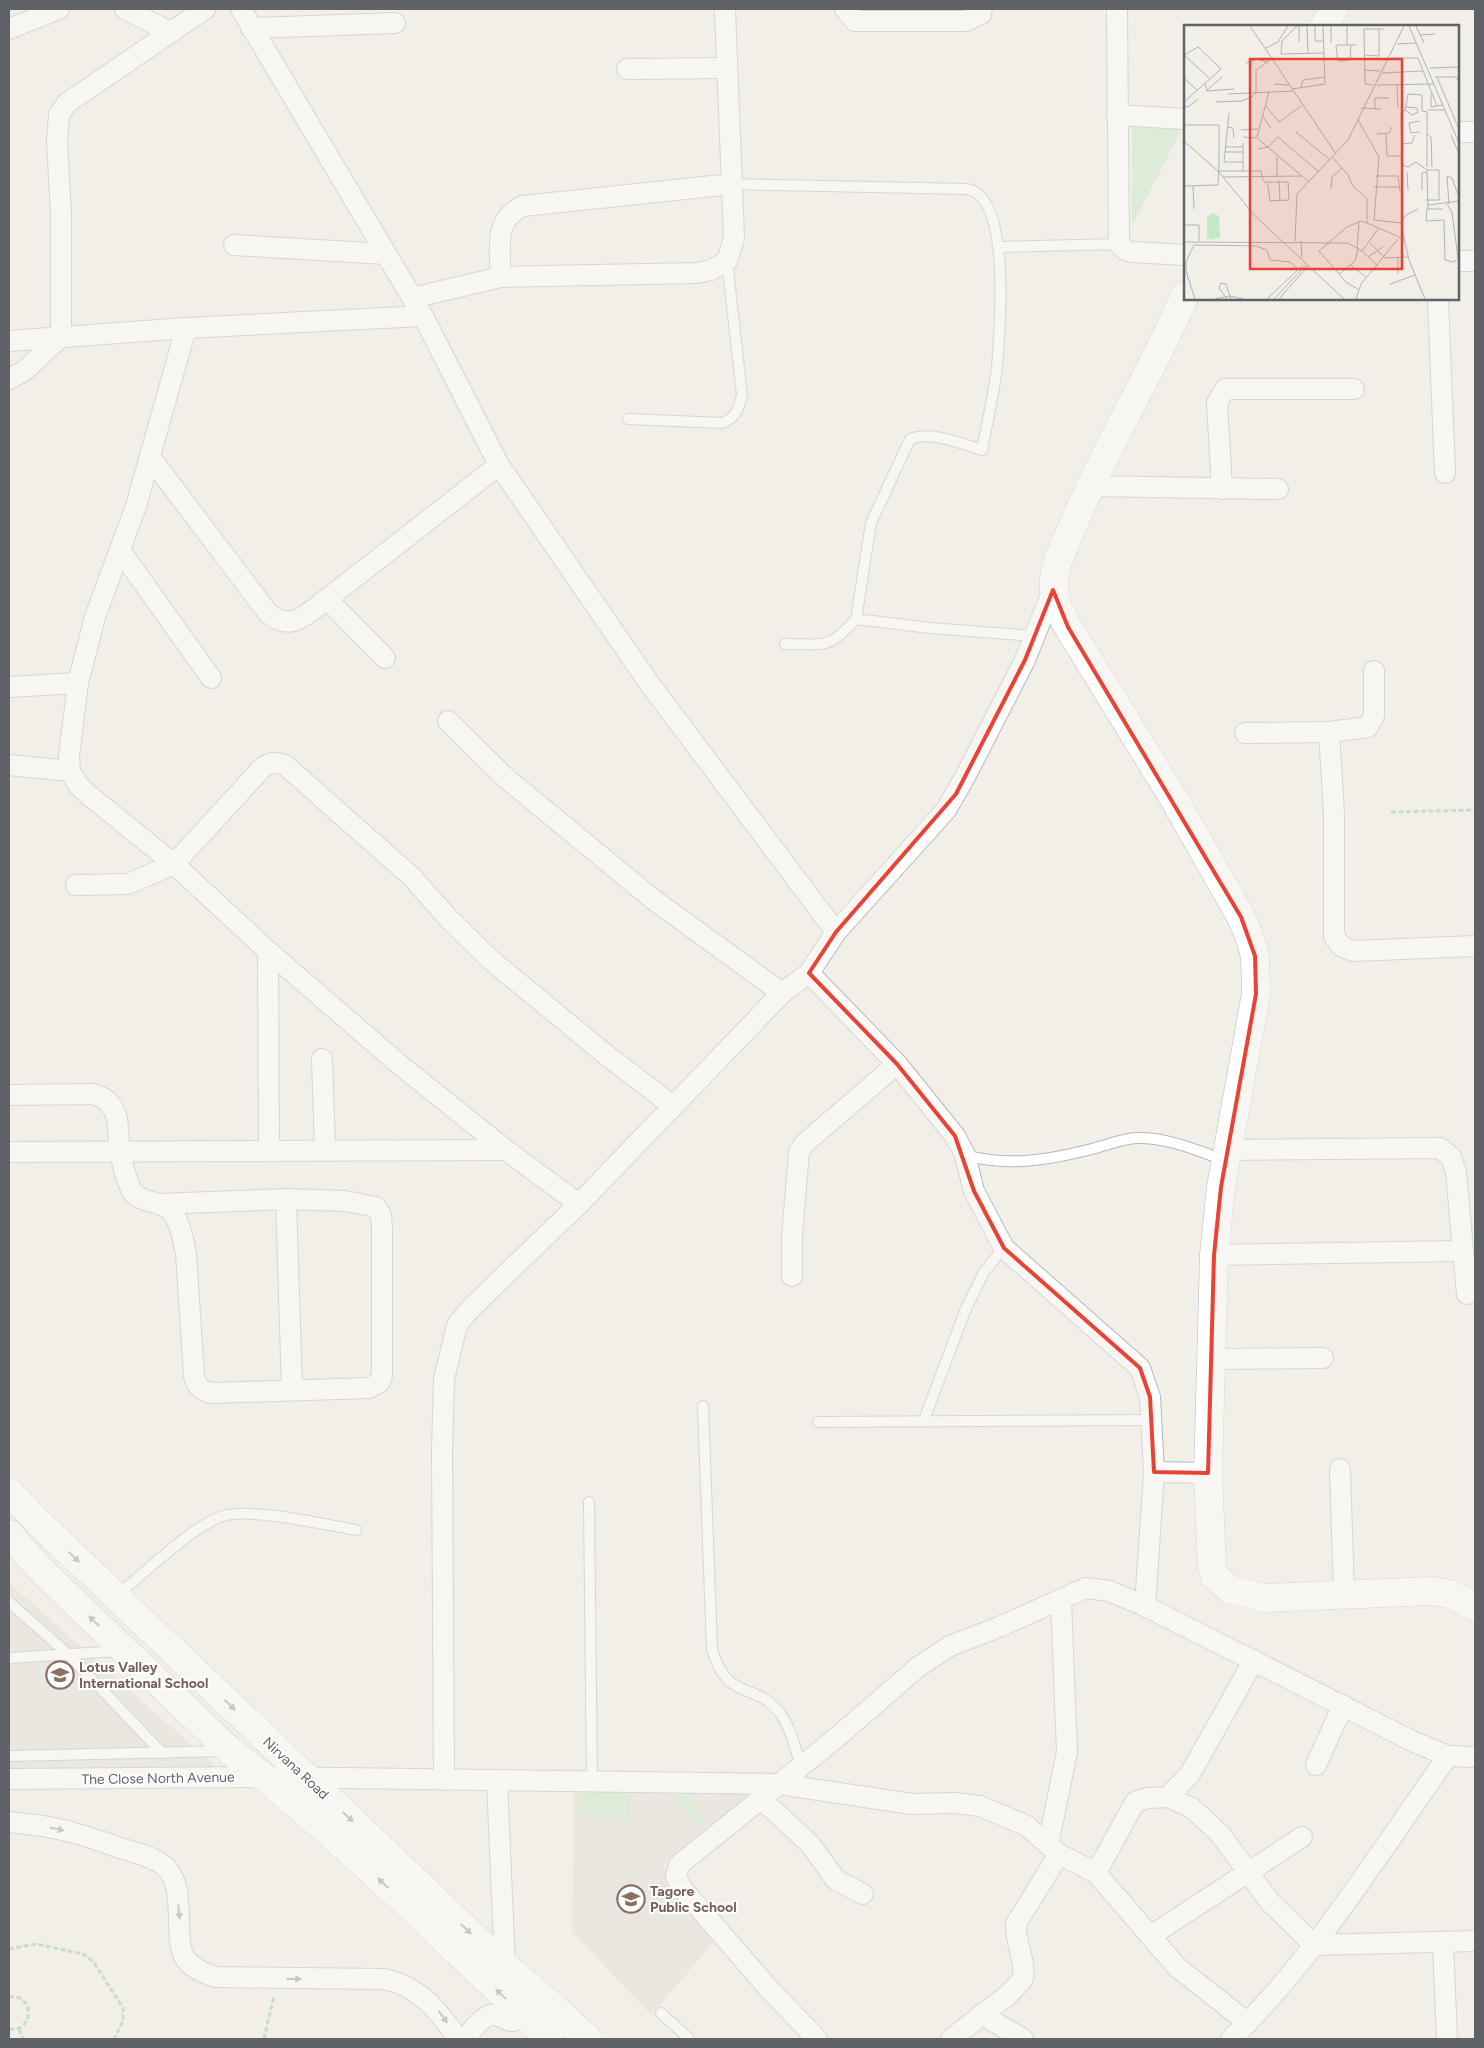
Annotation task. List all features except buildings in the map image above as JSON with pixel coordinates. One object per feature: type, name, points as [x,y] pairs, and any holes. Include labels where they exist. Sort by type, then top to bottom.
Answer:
[{"type":"street","points":[[9,29],[59,9]]},
{"type":"street","points":[[125,9],[170,32]]},
{"type":"street","points":[[9,379],[24,371],[61,337],[61,216],[57,140],[60,115],[67,103],[205,9]]},
{"type":"street","points":[[241,9],[424,316],[499,465],[650,683],[836,932]]},
{"type":"street","points":[[412,298],[501,278],[697,273],[711,270],[726,260],[734,238],[725,9]]},
{"type":"street","points":[[845,9],[855,21],[966,21],[981,14],[982,9]]},
{"type":"street","points":[[1117,9],[1119,244],[1125,250],[1132,252],[1184,255]]},
{"type":"street","points":[[1325,25],[1334,9]]},
{"type":"street","points":[[251,28],[395,23]]},
{"type":"street","points":[[627,69],[727,68]]},
{"type":"street","points":[[1117,115],[1184,119]]},
{"type":"street","points":[[1459,132],[1475,132]]},
{"type":"street","points":[[501,278],[499,233],[507,217],[523,206],[732,184]]},
{"type":"street","points":[[234,245],[386,254]]},
{"type":"street","points":[[1459,261],[1475,261]]},
{"type":"street","points":[[444,1780],[442,1450],[444,1379],[450,1347],[457,1325],[470,1308],[579,1204],[782,993],[809,973],[836,932],[946,810],[965,777],[1024,660],[1054,590],[1058,563],[1089,486],[1170,331],[1184,297]]},
{"type":"street","points":[[1438,300],[1445,473]]},
{"type":"street","points":[[9,341],[186,328],[424,316]]},
{"type":"street","points":[[186,328],[136,506],[95,617],[78,683],[69,756],[70,771],[90,796],[174,864],[268,950],[400,1065],[506,1150],[579,1204]]},
{"type":"street","points":[[1222,488],[1217,403],[1225,389],[1354,389]]},
{"type":"street","points":[[150,457],[268,612],[278,621],[288,623],[298,620],[327,600],[499,465]]},
{"type":"street","points":[[1089,486],[1278,489]]},
{"type":"street","points":[[120,550],[211,678]]},
{"type":"street","points":[[1054,590],[1056,602],[1068,627],[1174,799],[1250,938],[1255,956],[1256,994],[1227,1156],[1214,1255],[1208,1474],[1212,1567],[1215,1577],[1231,1590],[1265,1598],[1433,1591],[1464,1599],[1475,1607]]},
{"type":"street","points":[[327,600],[385,658]]},
{"type":"street","points":[[1244,733],[1329,732],[1360,730],[1368,727],[1372,722],[1374,671]]},
{"type":"street","points":[[9,687],[78,683]]},
{"type":"street","points":[[448,721],[507,779],[646,894],[782,993]]},
{"type":"street","points":[[1329,732],[1334,814],[1334,936],[1341,946],[1352,951],[1475,946]]},
{"type":"street","points":[[76,884],[128,884],[174,864],[263,767],[271,762],[285,765],[412,877],[448,918],[491,960],[605,1054],[673,1106]]},
{"type":"street","points":[[9,765],[70,771]]},
{"type":"street","points":[[268,950],[269,1149]]},
{"type":"street","points":[[809,973],[896,1064],[955,1136],[965,1155],[974,1191],[1004,1248],[1140,1368],[1150,1397],[1154,1472],[1146,1606]]},
{"type":"street","points":[[322,1059],[325,1149]]},
{"type":"street","points":[[792,1276],[792,1236],[799,1152],[804,1144],[896,1064]]},
{"type":"street","points":[[9,1095],[94,1094],[106,1099],[112,1105],[117,1118],[120,1152],[131,1189],[137,1197],[168,1208],[174,1215],[186,1254],[194,1376],[197,1386],[202,1390],[212,1393],[369,1388],[380,1382],[382,1375],[382,1229],[381,1215],[376,1207],[367,1204],[286,1199],[158,1204]]},
{"type":"street","points":[[1227,1156],[1440,1148],[1451,1156],[1456,1172],[1467,1294]]},
{"type":"street","points":[[9,1152],[269,1149],[506,1150]]},
{"type":"street","points":[[286,1199],[292,1390]]},
{"type":"street","points":[[1214,1255],[1463,1251]]},
{"type":"street","points":[[1212,1359],[1323,1358]]},
{"type":"street","points":[[1340,1469],[1344,1595]]},
{"type":"street","points":[[1154,1472],[1208,1474]]},
{"type":"street","name":"Nirvana Road","points":[[9,1492],[505,1966],[550,2028]]},
{"type":"street","name":"Nirvana Road","points":[[9,1534],[44,1573],[230,1751],[263,1777],[550,2028]]},
{"type":"street","points":[[817,2039],[768,1989],[681,1887],[676,1877],[680,1865],[918,1667],[942,1651],[967,1638],[999,1627],[1060,1600],[1076,1590],[1086,1588],[1109,1591],[1146,1606],[1414,1742],[1448,1756],[1475,1757]]},
{"type":"street","points":[[951,2039],[1008,1995],[1023,1978],[1021,1956],[1015,1937],[1016,1924],[1054,1850],[1067,1752],[1068,1736],[1062,1683],[1060,1600]]},
{"type":"street","points":[[1168,1797],[1190,1774],[1254,1660]]},
{"type":"street","points":[[1316,1764],[1343,1705]]},
{"type":"street","points":[[1232,2039],[1248,2023],[1314,1945],[1448,1756]]},
{"type":"street","name":"The Close North Avenue","points":[[9,1779],[263,1777],[779,1784],[912,1804],[955,1803],[980,1806],[1027,1826],[1054,1850],[1096,1873]]},
{"type":"street","points":[[496,1780],[505,1966]]},
{"type":"street","points":[[1248,2023],[1177,1967],[1152,1935],[1096,1873],[1135,1802],[1147,1798],[1168,1797],[1192,1808],[1220,1834],[1270,1902],[1314,1945],[1475,1942]]},
{"type":"street","points":[[760,1798],[810,1844],[836,1880],[863,1894]]},
{"type":"street","points":[[9,1822],[59,1829],[130,1851],[163,1865],[172,1879],[176,1892],[180,1912],[180,1944],[186,1960],[195,1969],[214,1977],[384,1979],[396,1982],[420,1994],[437,2010],[458,2039]]},
{"type":"street","points":[[1152,1935],[1302,1837]]},
{"type":"street","points":[[1444,1943],[1447,2039]]},
{"type":"street","points":[[464,2039],[489,2015],[496,2014],[506,2021],[550,2028]]},
{"type":"street","points":[[982,2014],[1024,2039]]},
{"type":"lane","points":[[732,184],[967,189],[978,193],[988,207],[998,247],[1000,296],[997,368],[982,450],[938,437],[922,435],[910,439],[870,523],[856,619],[837,640],[826,644],[785,644]]},
{"type":"lane","points":[[998,247],[1119,244]]},
{"type":"lane","points":[[628,419],[723,423],[732,419],[739,409],[742,395],[726,260]]},
{"type":"lane","points":[[856,619],[930,628],[1034,636]]},
{"type":"lane","points":[[965,1155],[988,1161],[1037,1161],[1055,1159],[1124,1140],[1156,1138],[1227,1156]]},
{"type":"lane","points":[[924,1420],[965,1311],[984,1272],[1004,1248]]},
{"type":"lane","points":[[703,1406],[712,1649],[723,1676],[733,1685],[772,1704],[780,1713],[801,1766]]},
{"type":"lane","points":[[818,1422],[1151,1420]]},
{"type":"lane","points":[[589,1502],[592,1782]]},
{"type":"lane","points":[[116,1596],[191,1536],[221,1516],[246,1514],[356,1530]]},
{"type":"lane","points":[[9,1602],[69,1654],[162,1753]]},
{"type":"lane","points":[[9,1658],[126,1651]]},
{"type":"lane","points":[[9,1756],[230,1751]]},
{"type":"lane","points":[[661,2013],[689,2039]]},
{"type":"path","points":[[1392,812],[1475,810]]},
{"type":"path","points":[[9,1949],[36,1944],[83,1954],[93,1961],[123,2008],[123,2021],[114,2039]]},
{"type":"path","points":[[264,2039],[279,1978]]},
{"type":"path","points":[[9,1997],[19,1997],[28,2006],[28,2020],[19,2029],[9,2029]]},
{"type":"path","points":[[19,2029],[23,2039]]},
{"type":"highlighted area","points":[[1053,590],[1068,627],[1241,917],[1255,956],[1256,994],[1221,1187],[1214,1255],[1208,1473],[1154,1472],[1150,1397],[1140,1368],[1004,1248],[974,1191],[955,1136],[897,1064],[809,973],[836,932],[956,794],[1025,660]]},
{"type":"shaded area","name":"Lotus Valley International School","points":[[9,1583],[216,1767],[9,1769]]},
{"type":"shaded area","name":"Tagore Public School","points":[[573,1790],[747,1790],[747,1800],[663,1866],[719,1936],[651,2015],[572,1932]]},
{"type":"green space","points":[[1132,124],[1183,127],[1132,226]]},
{"type":"green space","points":[[628,1791],[630,1815],[577,1816],[577,1792]]},
{"type":"green space","points":[[685,1793],[707,1818],[697,1826],[675,1801]]},
{"type":"place","name":"Lotus Valley International School","points":[[60,1675]]},
{"type":"place","name":"Tagore Public School","points":[[631,1899]]}]
